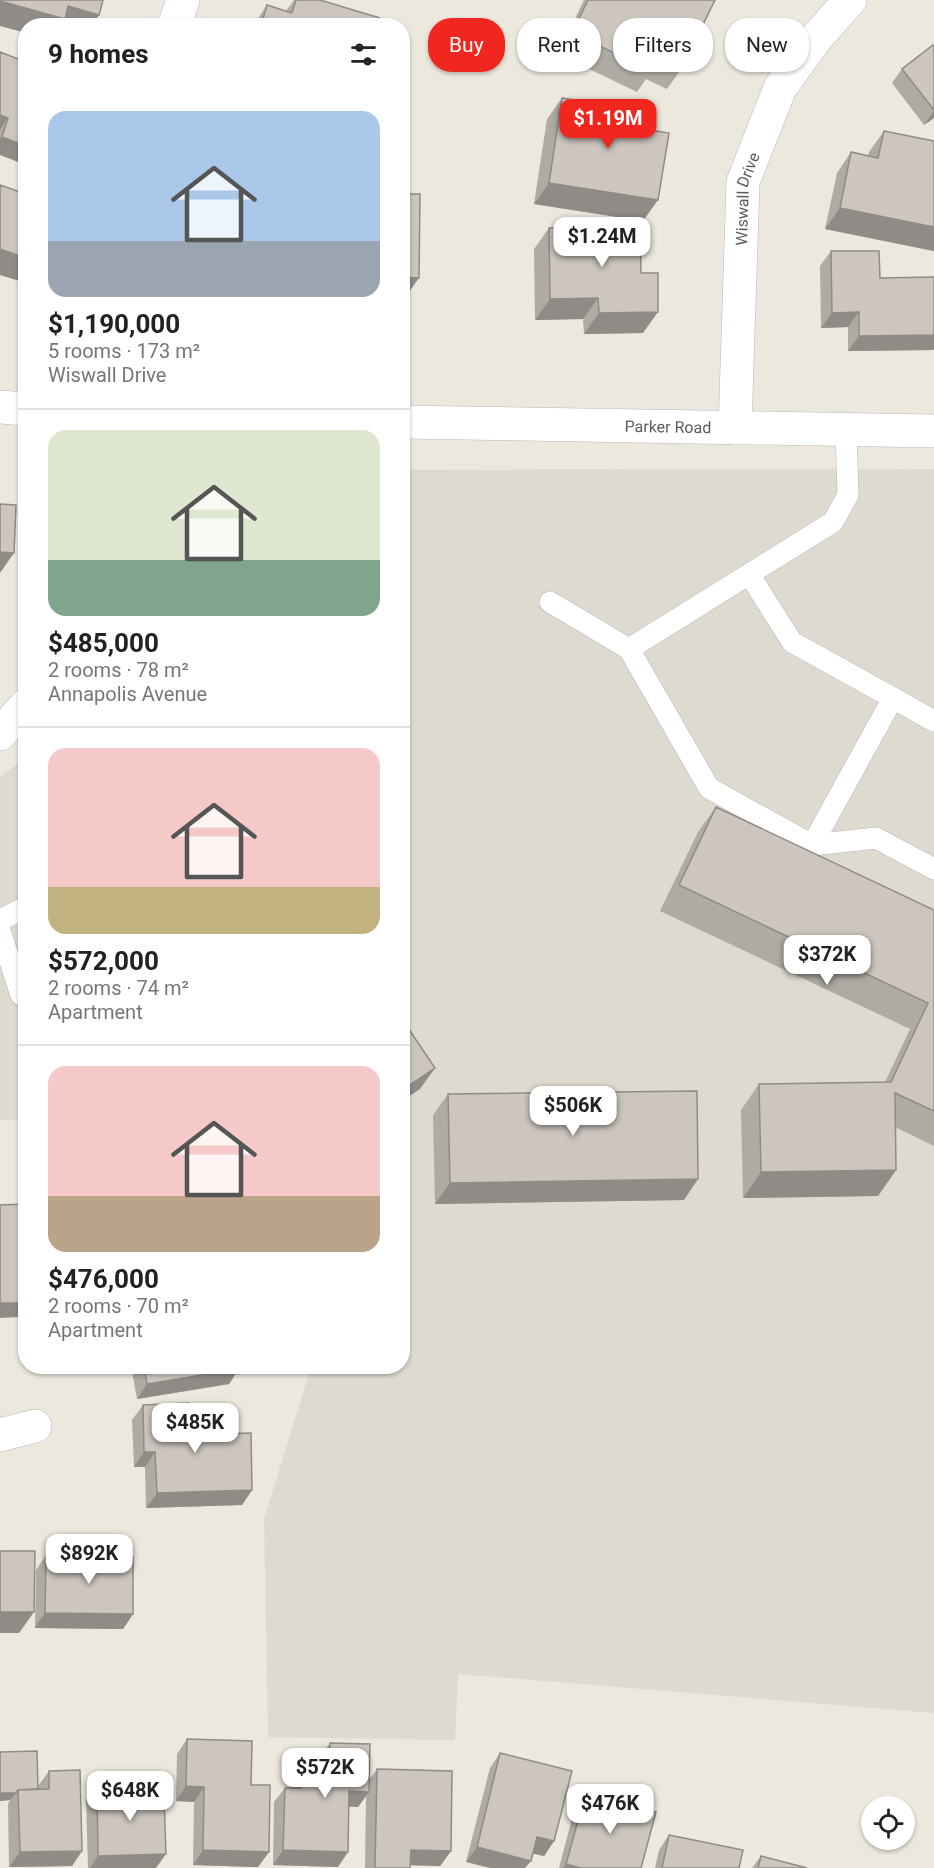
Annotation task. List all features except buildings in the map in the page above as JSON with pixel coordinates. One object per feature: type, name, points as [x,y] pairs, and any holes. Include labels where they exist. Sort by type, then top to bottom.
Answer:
[{"type":"street","points":[[177,18],[183,0]]},
{"type":"street","name":"Wiswall Drive","points":[[735,428],[744,182],[780,87],[817,38],[850,0]]},
{"type":"street","points":[[0,407],[18,408]]},
{"type":"street","name":"Parker Road","points":[[410,422],[934,431]]},
{"type":"street","points":[[0,734],[18,714]]},
{"type":"street","points":[[0,1435],[36,1426]]},
{"type":"lane","points":[[629,649],[833,522],[848,495],[846,430]]},
{"type":"lane","points":[[749,574],[792,642],[934,721]]},
{"type":"lane","points":[[550,602],[629,649],[709,788],[812,844],[876,838],[934,869]]},
{"type":"lane","points":[[812,844],[893,698]]},
{"type":"lane","points":[[0,920],[18,911]]},
{"type":"lane","points":[[0,931],[16,995]]},
{"type":"shaded area","points":[[934,469],[934,1713],[458,1674],[455,1740],[268,1737],[264,1519],[309,1374],[410,1374],[410,470]]},
{"type":"shaded area","points":[[18,763],[18,1120],[0,1120],[0,777]]}]
